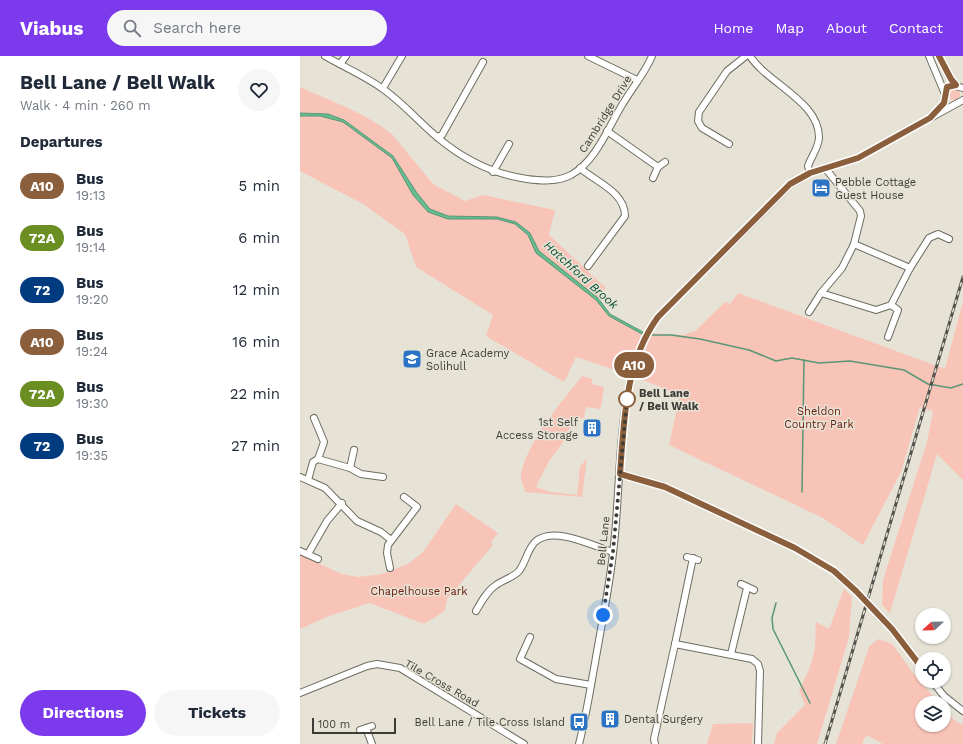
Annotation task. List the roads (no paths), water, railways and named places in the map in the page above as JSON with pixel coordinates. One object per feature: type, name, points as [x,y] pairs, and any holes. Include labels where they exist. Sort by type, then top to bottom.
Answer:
[{"type":"street","name":"Cambridge Drive","points":[[325,56],[383,88],[461,156],[493,172],[513,177],[548,181],[561,179],[580,168],[589,160],[637,80],[647,67],[652,56]]},
{"type":"street","points":[[340,64],[346,56]]},
{"type":"street","points":[[383,88],[402,56]]},
{"type":"street","points":[[588,56],[637,80]]},
{"type":"street","points":[[729,144],[702,128],[698,121],[698,112],[726,71],[746,56]]},
{"type":"street","points":[[750,56],[758,67],[804,105],[817,124],[819,138],[815,153],[808,166],[810,173]]},
{"type":"street","points":[[929,56],[948,101],[961,98],[959,86],[951,79],[939,56]]},
{"type":"street","points":[[438,137],[442,135],[483,62]]},
{"type":"street","points":[[930,118],[941,106],[947,87],[959,86]]},
{"type":"street","name":"Bell Lane","points":[[579,744],[591,685],[613,552],[626,404],[633,368],[647,333],[658,317],[790,184],[810,173],[858,158],[930,118],[961,98]]},
{"type":"street","points":[[607,131],[658,167]]},
{"type":"street","points":[[493,172],[509,144]]},
{"type":"street","points":[[654,178],[658,167],[665,162]]},
{"type":"street","points":[[580,168],[610,189],[619,198],[625,208],[625,216],[588,266]]},
{"type":"street","points":[[809,312],[821,293],[842,268],[854,244],[861,216],[860,211],[825,168]]},
{"type":"street","points":[[821,293],[876,310],[891,305],[910,268],[929,238],[938,234],[949,239]]},
{"type":"street","points":[[854,244],[910,268]]},
{"type":"street","points":[[888,337],[898,310],[891,305]]},
{"type":"street","points":[[308,480],[313,462],[318,459],[324,442],[322,431],[314,418]]},
{"type":"street","points":[[350,468],[354,450]]},
{"type":"street","points":[[318,459],[350,468],[361,474],[383,477]]},
{"type":"street","points":[[620,474],[665,487],[795,548],[834,571],[856,591]]},
{"type":"street","points":[[300,477],[325,488],[342,503],[357,521],[381,532],[391,540]]},
{"type":"street","points":[[390,568],[387,549],[391,540],[417,507],[404,497]]},
{"type":"street","points":[[308,554],[327,521],[342,503]]},
{"type":"street","points":[[476,611],[495,585],[518,572],[529,550],[541,538],[547,535],[562,535],[613,552]]},
{"type":"street","points":[[300,551],[318,560]]},
{"type":"street","points":[[655,744],[654,739],[692,559]]},
{"type":"street","points":[[731,654],[744,586],[754,590]]},
{"type":"street","points":[[878,615],[892,629],[915,659]]},
{"type":"street","points":[[530,637],[520,659],[556,678],[591,685]]},
{"type":"street","points":[[675,644],[752,659],[758,664],[760,671],[758,744]]},
{"type":"street","name":"Tile Cross Road","points":[[300,693],[368,666],[377,664],[400,668],[524,744]]},
{"type":"street","points":[[938,688],[944,696],[963,711]]},
{"type":"street","points":[[366,728],[372,744]]},
{"type":"waterway","name":"Hatchford Brook","points":[[651,335],[671,335],[700,339],[749,350],[776,361],[792,358],[819,363],[850,361],[904,370],[928,384],[951,388],[963,384]]},
{"type":"waterway","points":[[802,492],[804,360]]},
{"type":"waterway","points":[[776,603],[772,618],[773,629],[810,703]]},
{"type":"tunnel","points":[[856,591],[878,615]]},
{"type":"railway","points":[[825,744],[963,277]]},
{"type":"place","name":"Pebble Cottage Guest House","points":[[821,188]]},
{"type":"place","name":"Grace Academy Solihull","points":[[412,359]]},
{"type":"place","name":"Bell Lane / Bell Walk","points":[[627,399]]},
{"type":"place","name":"1st Self Access Storage","points":[[592,428]]},
{"type":"place","name":"Dental Surgery","points":[[610,719]]},
{"type":"place","name":"Bell Lane / Tile Cross Island","points":[[579,722]]},
{"type":"park label","name":"Sheldon Country Park","points":[[819,417]]},
{"type":"park label","name":"Chapelhouse Park","points":[[419,591]]}]
